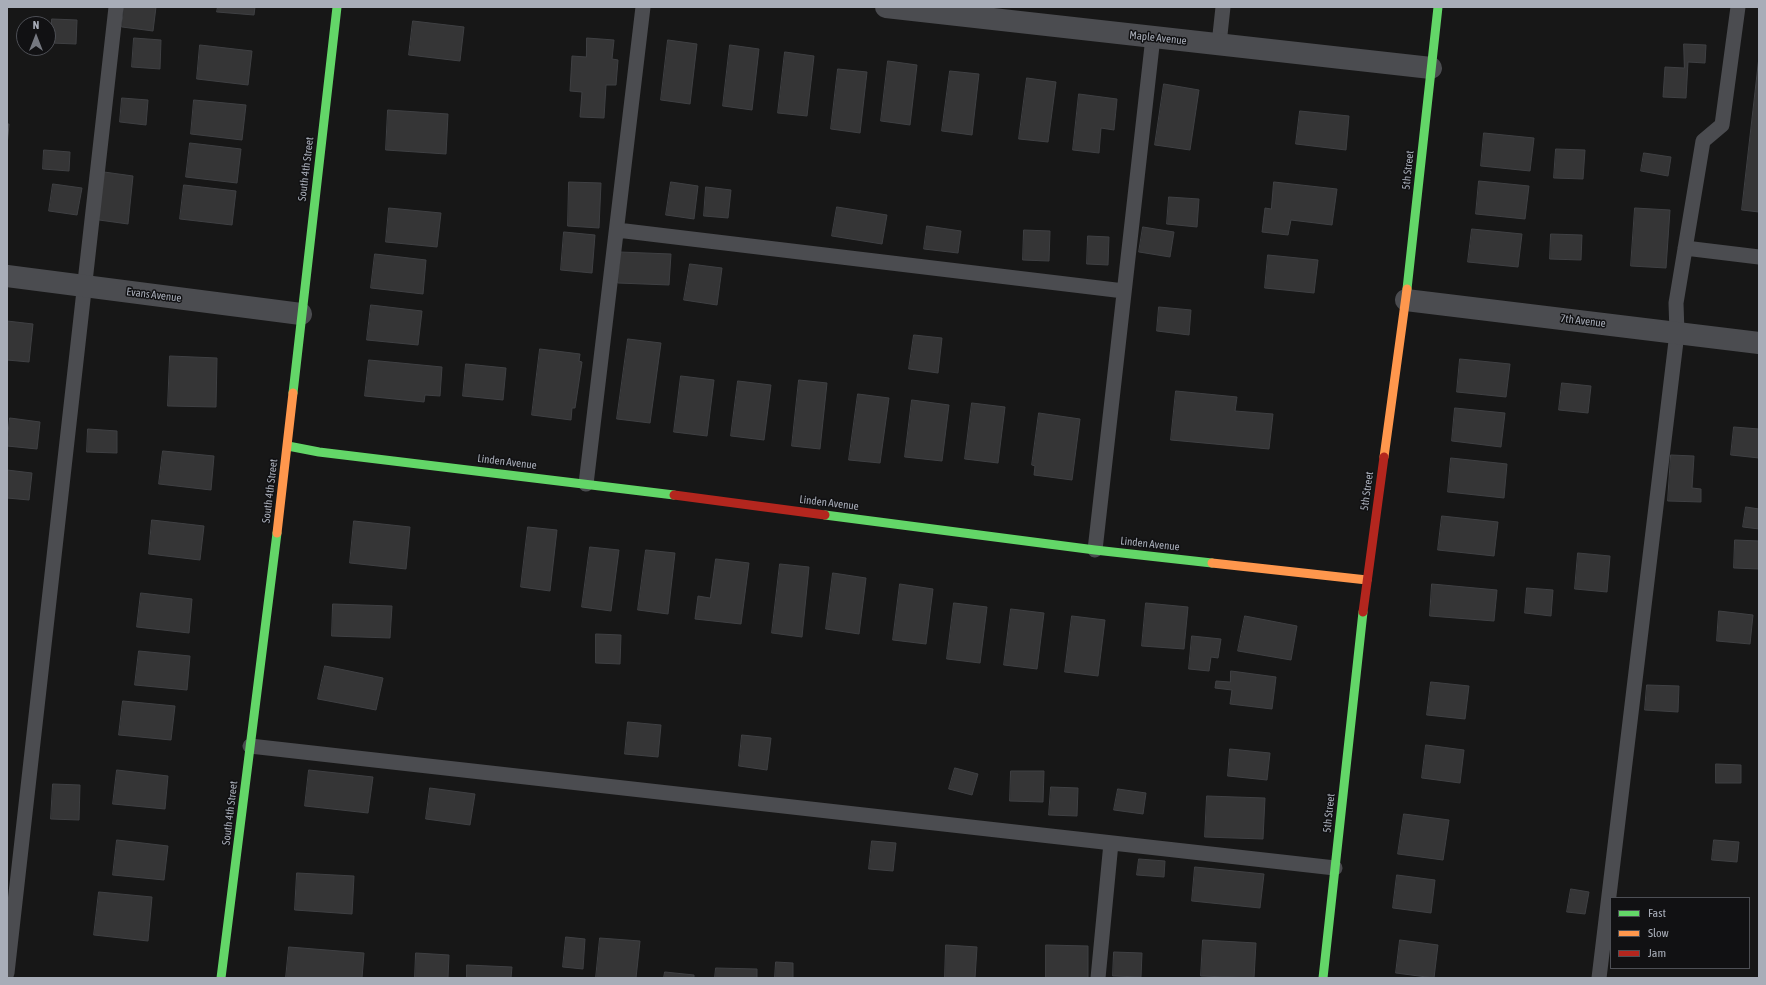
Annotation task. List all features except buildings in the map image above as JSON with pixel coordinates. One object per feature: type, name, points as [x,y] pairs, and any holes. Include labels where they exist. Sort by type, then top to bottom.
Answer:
[{"type":"street","name":"South 4th Street","points":[[221,978],[288,446],[300,314],[337,7]]},
{"type":"street","name":"Maple Avenue","points":[[886,7],[1431,68]]},
{"type":"street","name":"5th Street","points":[[1323,978],[1367,580],[1406,300],[1438,7]]},
{"type":"street","name":"Evans Avenue","points":[[7,276],[300,314]]},
{"type":"street","name":"7th Avenue","points":[[1406,300],[1759,343]]},
{"type":"street","name":"Linden Avenue","points":[[288,446],[319,452],[586,484],[1094,550],[1367,580]]},
{"type":"lane","points":[[7,973],[83,286],[116,7]]},
{"type":"lane","points":[[586,484],[643,7]]},
{"type":"lane","points":[[1219,44],[1223,7]]},
{"type":"lane","points":[[1599,978],[1677,333],[1676,302],[1703,141],[1722,125],[1738,7]]},
{"type":"lane","points":[[1094,550],[1153,37]]},
{"type":"lane","points":[[617,230],[1124,291]]},
{"type":"lane","points":[[1685,248],[1759,258]]},
{"type":"lane","points":[[250,746],[1335,868]]},
{"type":"lane","points":[[1098,978],[1111,843]]},
{"type":"traffic: fast","points":[[293,393],[337,7]]},
{"type":"traffic: fast","points":[[1407,289],[1438,7]]},
{"type":"traffic: fast","points":[[288,446],[319,452],[674,495]]},
{"type":"traffic: fast","points":[[825,515],[1095,550],[1212,563]]},
{"type":"traffic: fast","points":[[221,978],[277,533]]},
{"type":"traffic: fast","points":[[1323,978],[1363,612]]},
{"type":"traffic: slow","points":[[1384,457],[1407,289]]},
{"type":"traffic: slow","points":[[277,533],[293,393]]},
{"type":"traffic: slow","points":[[1212,563],[1367,580]]},
{"type":"traffic: jam","points":[[1363,612],[1384,457]]},
{"type":"traffic: jam","points":[[674,495],[825,515]]}]
